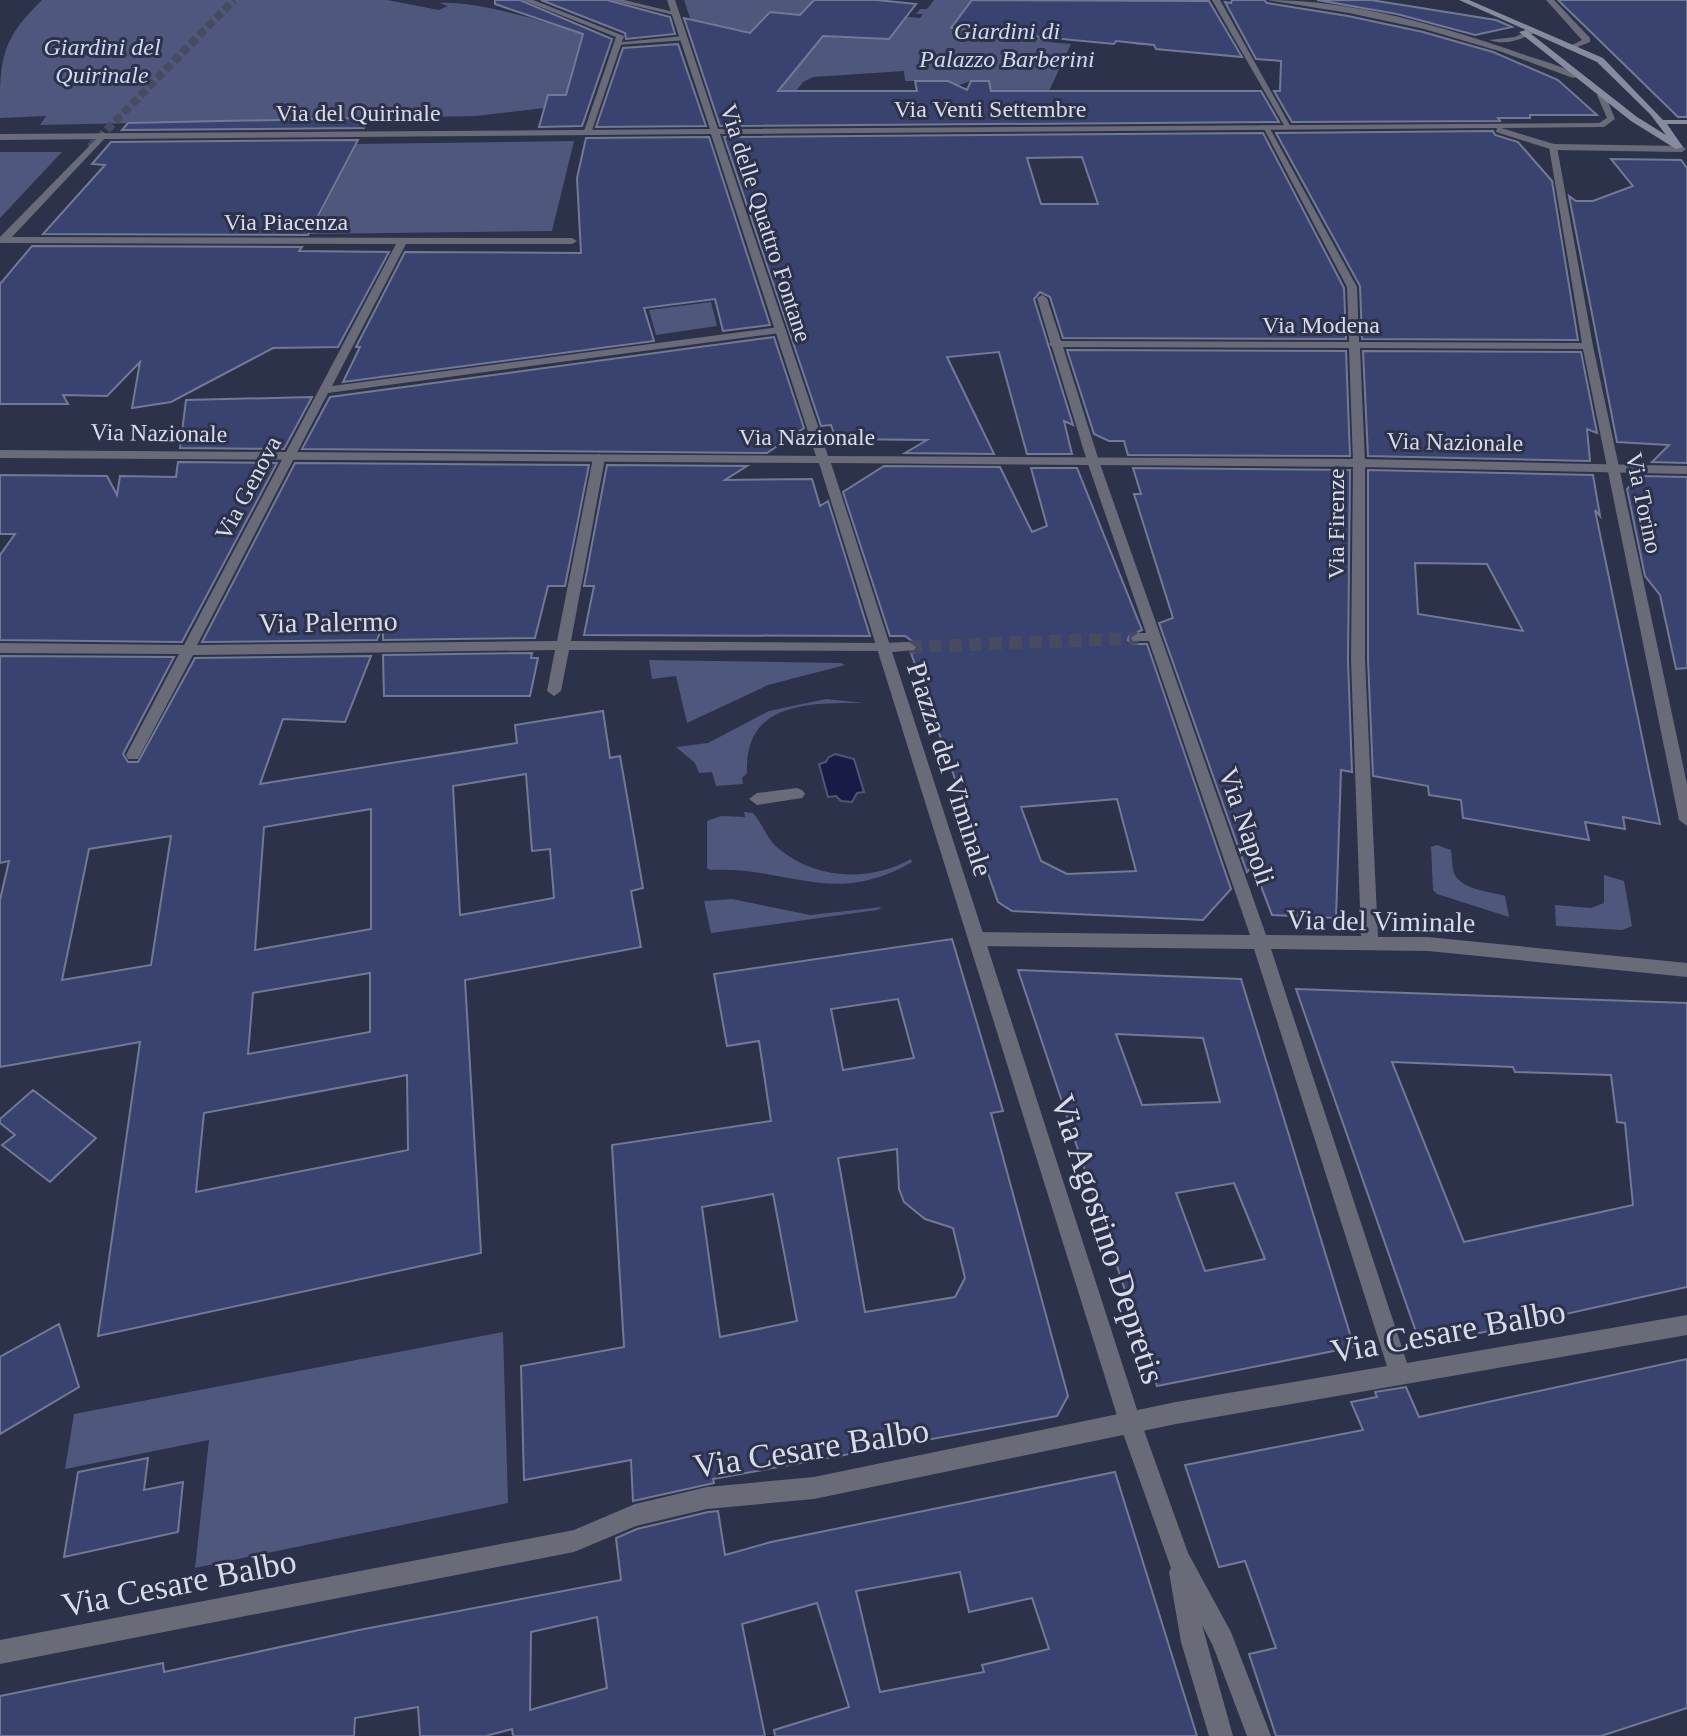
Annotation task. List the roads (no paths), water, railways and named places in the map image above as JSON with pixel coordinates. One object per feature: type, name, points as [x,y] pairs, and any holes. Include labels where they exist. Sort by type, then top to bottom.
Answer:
[{"type":"main road","points":[[1463,0],[1530,32],[1586,52],[1615,72],[1662,122],[1683,150]]},
{"type":"main road","points":[[1530,32],[1576,76],[1649,130],[1683,150]]},
{"type":"main road","points":[[1550,54],[1586,52]]},
{"type":"main road","points":[[1662,122],[1687,122]]},
{"type":"street","points":[[527,0],[620,36],[588,131]]},
{"type":"street","points":[[614,0],[674,13]]},
{"type":"street","name":"Via delle Quattro Fontane","points":[[671,0],[823,459]]},
{"type":"street","points":[[1216,0],[1289,127]]},
{"type":"street","points":[[1271,0],[1372,15],[1456,34],[1505,41],[1530,32]]},
{"type":"street","points":[[1550,0],[1587,40],[1575,47]]},
{"type":"street","points":[[1456,34],[1576,76]]},
{"type":"street","points":[[617,43],[684,38]]},
{"type":"street","points":[[1265,127],[1604,124],[1611,119],[1601,95]]},
{"type":"street","points":[[1477,126],[1553,147],[1683,150]]},
{"type":"street","points":[[1521,139],[1526,129],[1548,126]]},
{"type":"street","points":[[1559,126],[1599,136],[1599,144],[1591,148]]},
{"type":"street","name":"Via Venti Settembre","points":[[716,131],[1265,127]]},
{"type":"street","name":"Via Firenze","points":[[1265,127],[1349,279],[1359,463],[1358,660],[1370,944]]},
{"type":"street","name":"Via del Quirinale","points":[[0,137],[716,131]]},
{"type":"street","points":[[2,240],[103,135]]},
{"type":"street","name":"Via Torino","points":[[1553,147],[1588,346],[1687,820]]},
{"type":"street","name":"Via Piacenza","points":[[2,240],[572,241]]},
{"type":"street","name":"Via Genova","points":[[133,755],[402,242]]},
{"type":"street","name":"Via Napoli","points":[[1042,298],[1146,638],[1261,944],[1400,1373]]},
{"type":"street","points":[[326,390],[780,330]]},
{"type":"street","name":"Via Modena","points":[[1054,344],[1588,346]]},
{"type":"street","name":"Via Nazionale","points":[[0,454],[1359,463],[1614,467],[1687,473]]},
{"type":"street","points":[[554,691],[599,458]]},
{"type":"street","points":[[823,459],[883,648],[909,647]]},
{"type":"street","name":"Via Nazionale","points":[[1614,467],[1687,462]]},
{"type":"street","name":"Via Palermo","points":[[0,648],[187,650],[657,646]]},
{"type":"street","name":"Piazza del Viminale","points":[[657,646],[883,648],[977,939]]},
{"type":"street","points":[[757,799],[797,794]]},
{"type":"street","name":"Via del Viminale","points":[[977,939],[1428,944],[1687,970]]},
{"type":"street","name":"Via Agostino Depretis","points":[[977,939],[1130,1422],[1179,1559],[1223,1640],[1259,1736]]},
{"type":"street","name":"Via Cesare Balbo","points":[[0,1652],[574,1541],[635,1515],[707,1498],[814,1488],[1130,1422],[1687,1325]]},
{"type":"street","name":"Via Agostino Depretis","points":[[1179,1559],[1193,1642],[1221,1736]]},
{"type":"tunnel","points":[[90,147],[234,0]]},
{"type":"tunnel","points":[[909,647],[1138,638]]},
{"type":"park label","name":"Giardini di Palazzo Barberini","points":[[1007,45]]},
{"type":"park label","name":"Giardini del Quirinale","points":[[102,61]]}]
